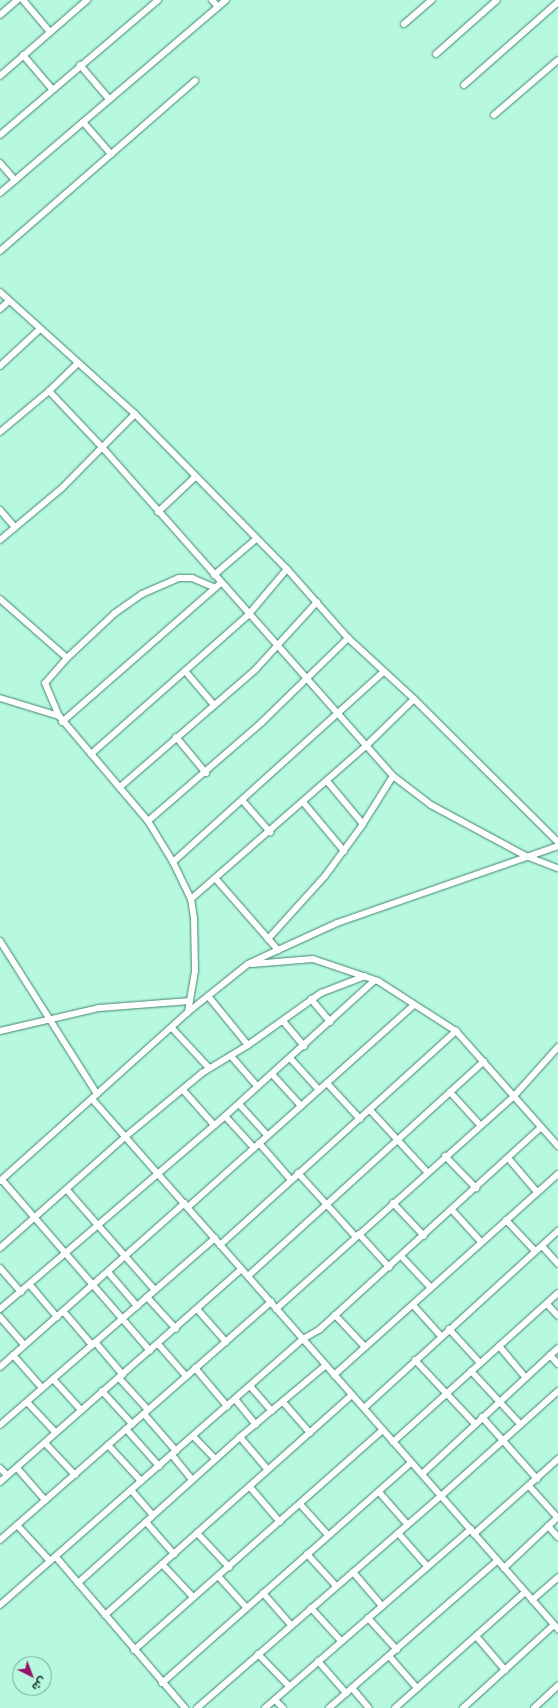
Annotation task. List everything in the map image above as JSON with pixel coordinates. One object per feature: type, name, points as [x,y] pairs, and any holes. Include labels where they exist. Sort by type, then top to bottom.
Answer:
[{"type":"street","points":[[0,15],[17,0]]},
{"type":"street","points":[[23,0],[50,32]]},
{"type":"street","points":[[0,76],[87,0]]},
{"type":"street","points":[[0,135],[80,65],[158,0]]},
{"type":"street","points":[[212,0],[218,7]]},
{"type":"street","points":[[0,193],[226,0]]},
{"type":"street","points":[[404,24],[432,0]]},
{"type":"street","points":[[436,54],[497,0]]},
{"type":"street","points":[[464,85],[558,2]]},
{"type":"street","points":[[23,55],[52,89]]},
{"type":"street","points":[[494,115],[558,60]]},
{"type":"street","points":[[80,65],[109,99]]},
{"type":"street","points":[[0,251],[195,81]]},
{"type":"street","points":[[83,122],[111,154]]},
{"type":"street","points":[[0,163],[15,180]]},
{"type":"street","points":[[0,292],[135,414],[195,477],[287,569],[348,638],[382,672],[414,699],[558,842]]},
{"type":"street","points":[[0,309],[9,301]]},
{"type":"street","points":[[0,366],[40,329]]},
{"type":"street","points":[[0,432],[78,363]]},
{"type":"street","points":[[48,391],[102,447],[221,583],[307,677],[392,776],[431,805],[526,856],[558,868]]},
{"type":"street","points":[[0,540],[62,488],[135,414]]},
{"type":"street","points":[[158,512],[195,477]]},
{"type":"street","points":[[0,510],[15,527]]},
{"type":"street","points":[[214,575],[256,539]]},
{"type":"street","points":[[91,754],[249,614],[287,569]]},
{"type":"street","points":[[188,1012],[195,971],[194,918],[191,899],[173,862],[148,821],[62,722],[45,683],[67,658],[115,613],[142,594],[179,578],[192,578],[215,588]]},
{"type":"street","points":[[62,722],[221,583]]},
{"type":"street","points":[[0,599],[67,658]]},
{"type":"street","points":[[120,787],[255,670],[276,644],[316,602]]},
{"type":"street","points":[[148,821],[206,773],[348,638]]},
{"type":"street","points":[[185,671],[214,705]]},
{"type":"street","points":[[173,862],[382,672]]},
{"type":"street","points":[[0,698],[59,716]]},
{"type":"street","points":[[191,899],[327,781],[366,746],[414,699]]},
{"type":"street","points":[[176,738],[206,773]]},
{"type":"street","points":[[268,939],[325,876],[363,824],[392,776]]},
{"type":"street","points":[[327,781],[363,824]]},
{"type":"street","points":[[242,800],[270,832]]},
{"type":"street","points":[[303,802],[344,851]]},
{"type":"street","points":[[150,1351],[121,1320],[1,1180],[172,1028],[188,1012],[248,964],[337,923],[558,846]]},
{"type":"street","points":[[215,878],[278,950]]},
{"type":"street","points":[[0,940],[51,1018],[94,1096],[126,1137],[556,1627],[463,1708]]},
{"type":"street","points":[[248,964],[313,958],[375,980],[456,1030],[558,1146]]},
{"type":"street","points":[[0,1248],[126,1137],[209,1068],[248,1045],[283,1021],[311,999],[365,976]]},
{"type":"street","points":[[0,1310],[239,1104],[375,980]]},
{"type":"street","points":[[208,996],[248,1045]]},
{"type":"street","points":[[311,999],[330,1022]]},
{"type":"street","points":[[0,1030],[99,1008],[190,1001]]},
{"type":"street","points":[[0,1367],[126,1255],[256,1146],[414,1005]]},
{"type":"street","points":[[283,1021],[304,1046]]},
{"type":"street","points":[[172,1028],[209,1068]]},
{"type":"street","points":[[220,1244],[370,1110],[456,1030]]},
{"type":"street","points":[[276,1309],[426,1172],[514,1096],[558,1047]]},
{"type":"street","points":[[231,1056],[258,1086]]},
{"type":"street","points":[[290,1058],[319,1090]]},
{"type":"street","points":[[248,1276],[484,1061]]},
{"type":"street","points":[[272,1074],[301,1106]]},
{"type":"street","points":[[327,1083],[360,1119]]},
{"type":"street","points":[[183,1090],[214,1125]]},
{"type":"street","points":[[450,1092],[480,1125]]},
{"type":"street","points":[[239,1104],[267,1135]]},
{"type":"street","points":[[370,1110],[426,1172]]},
{"type":"street","points":[[225,1116],[291,1180]]},
{"type":"street","points":[[0,1605],[303,1339],[320,1329],[402,1257],[541,1127]]},
{"type":"street","points":[[445,1156],[476,1188]]},
{"type":"street","points":[[508,1158],[537,1192]]},
{"type":"street","points":[[298,1173],[326,1205],[390,1267]]},
{"type":"street","points":[[334,1375],[558,1174]]},
{"type":"street","points":[[67,1190],[126,1255],[155,1290]]},
{"type":"street","points":[[393,1203],[424,1236]]},
{"type":"street","points":[[452,1210],[481,1242]]},
{"type":"street","points":[[506,1220],[536,1251]]},
{"type":"street","points":[[364,1408],[441,1336],[558,1231]]},
{"type":"street","points":[[0,1425],[214,1238]]},
{"type":"street","points":[[542,1246],[558,1264]]},
{"type":"street","points":[[402,1257],[431,1288]]},
{"type":"street","points":[[0,1268],[21,1292]]},
{"type":"street","points":[[0,1482],[102,1391],[176,1329],[242,1270]]},
{"type":"street","points":[[108,1272],[137,1306]]},
{"type":"street","points":[[30,1285],[56,1317]]},
{"type":"street","points":[[393,1442],[558,1293]]},
{"type":"street","points":[[148,1297],[176,1329]]},
{"type":"street","points":[[1,1536],[17,1525],[271,1302]]},
{"type":"street","points":[[546,1304],[558,1316]]},
{"type":"street","points":[[413,1305],[441,1336]]},
{"type":"street","points":[[197,1309],[226,1342]]},
{"type":"street","points":[[63,1311],[121,1376],[192,1480]]},
{"type":"street","points":[[335,1315],[365,1347]]},
{"type":"street","points":[[0,1317],[24,1345]]},
{"type":"street","points":[[449,1329],[480,1363]]},
{"type":"street","points":[[158,1344],[186,1376]]},
{"type":"street","points":[[499,1346],[525,1377]]},
{"type":"street","points":[[422,1474],[499,1401],[558,1348]]},
{"type":"street","points":[[13,1355],[42,1388]]},
{"type":"street","points":[[550,1355],[558,1364]]},
{"type":"street","points":[[415,1360],[475,1424]]},
{"type":"street","points":[[78,1582],[240,1437],[326,1365]]},
{"type":"street","points":[[196,1368],[227,1406]]},
{"type":"street","points":[[471,1371],[520,1424]]},
{"type":"street","points":[[53,1379],[81,1410]]},
{"type":"street","points":[[250,1386],[272,1411]]},
{"type":"street","points":[[102,1391],[132,1424]]},
{"type":"street","points":[[196,1708],[441,1496],[558,1391]]},
{"type":"street","points":[[105,1615],[352,1395]]},
{"type":"street","points":[[234,1399],[256,1424]]},
{"type":"street","points":[[27,1402],[56,1433]]},
{"type":"street","points":[[283,1402],[310,1433]]},
{"type":"street","points":[[482,1417],[536,1479]]},
{"type":"street","points":[[126,1429],[159,1466]]},
{"type":"street","points":[[134,1650],[383,1430]]},
{"type":"street","points":[[193,1436],[215,1459]]},
{"type":"street","points":[[240,1437],[268,1470]]},
{"type":"street","points":[[45,1443],[75,1474]]},
{"type":"street","points":[[108,1445],[141,1481]]},
{"type":"street","points":[[265,1708],[427,1566],[529,1486],[558,1459]]},
{"type":"street","points":[[162,1683],[411,1462]]},
{"type":"street","points":[[0,1468],[7,1475]]},
{"type":"street","points":[[17,1468],[45,1500]]},
{"type":"street","points":[[504,1568],[558,1517],[529,1486]]},
{"type":"street","points":[[250,1487],[280,1522]]},
{"type":"street","points":[[132,1490],[153,1515]]},
{"type":"street","points":[[379,1492],[407,1524]]},
{"type":"street","points":[[300,1504],[328,1535]]},
{"type":"street","points":[[146,1522],[174,1554]]},
{"type":"street","points":[[17,1525],[50,1561]]},
{"type":"street","points":[[548,1526],[558,1537]]},
{"type":"street","points":[[398,1533],[427,1566]]},
{"type":"street","points":[[197,1534],[229,1567]]},
{"type":"street","points":[[307,1554],[336,1586]]},
{"type":"street","points":[[56,1557],[162,1683],[185,1708]]},
{"type":"street","points":[[330,1708],[498,1561]]},
{"type":"street","points":[[162,1564],[193,1597]]},
{"type":"street","points":[[353,1572],[382,1606]]},
{"type":"street","points":[[218,1576],[246,1607]]},
{"type":"street","points":[[532,1600],[558,1577]]},
{"type":"street","points":[[395,1708],[525,1592]]},
{"type":"street","points":[[263,1593],[291,1625]]},
{"type":"street","points":[[311,1608],[341,1642]]},
{"type":"street","points":[[368,1618],[397,1650]]},
{"type":"street","points":[[476,1636],[505,1670]]},
{"type":"street","points":[[258,1654],[289,1686]]},
{"type":"street","points":[[389,1656],[417,1688]]},
{"type":"street","points":[[318,1662],[346,1693]]},
{"type":"street","points":[[534,1708],[558,1686]]},
{"type":"street","points":[[352,1688],[369,1708]]},
{"type":"street","points":[[275,1700],[283,1708]]},
{"type":"street","points":[[470,1702],[475,1708]]}]
